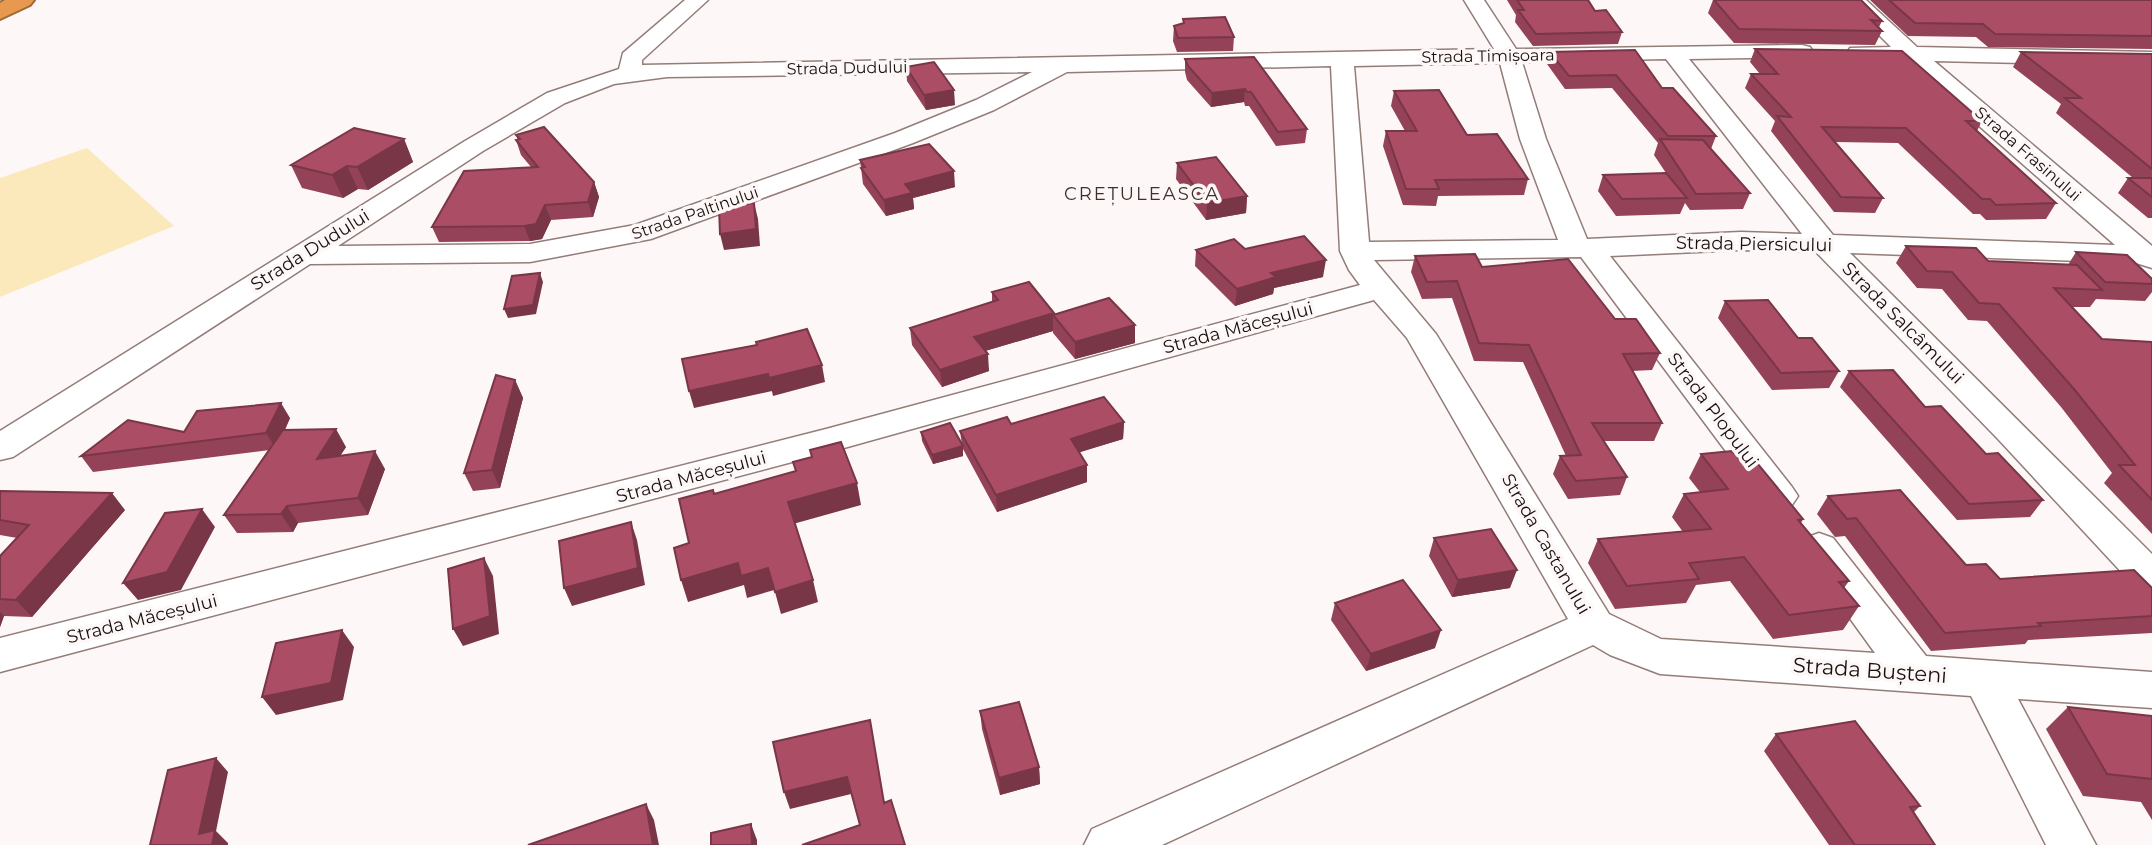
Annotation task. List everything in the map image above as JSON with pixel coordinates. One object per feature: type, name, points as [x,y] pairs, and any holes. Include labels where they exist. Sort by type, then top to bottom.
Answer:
[{"type":"highway","points":[[0,12],[22,0]]},
{"type":"street","points":[[630,73],[631,58],[698,0]]},
{"type":"street","name":"Strada Plopului","points":[[1474,0],[1508,55],[1533,139],[1583,248],[1914,673]]},
{"type":"street","points":[[1854,0],[1910,53]]},
{"type":"street","name":"Strada Timișoara","points":[[1065,65],[1672,52],[1910,53],[2152,59]]},
{"type":"street","name":"Strada Salcâmului","points":[[1672,52],[1825,245],[2152,579]]},
{"type":"street","name":"Strada Frasinului","points":[[1910,53],[2150,257]]},
{"type":"street","name":"Strada Castanului","points":[[1109,845],[1594,626],[1420,334],[1364,270],[1355,251],[1342,59]]},
{"type":"street","name":"Strada Dudului","points":[[0,448],[474,146],[556,98],[606,79],[630,73],[667,70],[1065,65]]},
{"type":"street","name":"Strada Paltinului","points":[[302,255],[530,253],[640,233],[904,138],[985,105],[1065,65]]},
{"type":"street","name":"Strada Piersicului","points":[[1355,251],[1583,248],[1741,241],[2150,257]]},
{"type":"street","name":"Strada Măceșului","points":[[0,655],[826,441],[1379,289]]},
{"type":"street","name":"Strada Bușteni","points":[[1594,626],[1625,643],[1660,656],[2152,690]]},
{"type":"street","points":[[1984,677],[2071,845]]},
{"type":"shaded area","points":[[87,148],[174,226],[0,297],[0,178]]},
{"type":"building","points":[[1517,0],[1588,0],[1595,11],[1606,10],[1622,32],[1536,34],[1518,10],[1524,10]]},
{"type":"building","points":[[1714,0],[1861,0],[1882,21],[1871,20],[1882,31],[1739,29]]},
{"type":"building","points":[[1889,0],[2152,0],[2152,36],[1995,34],[1983,24],[1915,23]]},
{"type":"building","points":[[1225,17],[1234,37],[1178,38],[1174,26],[1184,23],[1183,19]]},
{"type":"building","points":[[1755,49],[1902,51],[1982,121],[1966,121],[2056,203],[1996,205],[1990,199],[1982,199],[1906,128],[1822,127],[1883,198],[1841,197],[1777,116],[1791,117],[1751,74],[1778,74]]},
{"type":"building","points":[[1635,50],[1662,88],[1673,88],[1716,136],[1668,136],[1616,75],[1569,76],[1550,52]]},
{"type":"building","points":[[2021,52],[2152,54],[2152,169],[2065,98],[2081,98]]},
{"type":"building","points":[[1254,57],[1307,129],[1278,132],[1251,92],[1245,89],[1212,93],[1185,59]]},
{"type":"building","points":[[934,62],[954,90],[924,95],[906,67]]},
{"type":"building","points":[[1439,90],[1467,135],[1497,134],[1528,179],[1435,180],[1439,189],[1406,189],[1386,131],[1417,131],[1394,91]]},
{"type":"building","points":[[544,127],[594,182],[588,202],[545,205],[536,224],[524,226],[432,227],[464,171],[538,167],[516,140],[520,139],[516,135]]},
{"type":"building","points":[[354,128],[404,139],[357,167],[347,166],[332,175],[291,165]]},
{"type":"building","points":[[1660,139],[1703,140],[1750,193],[1696,194]]},
{"type":"building","points":[[929,144],[954,171],[905,184],[912,193],[884,200],[861,168],[865,167],[860,160]]},
{"type":"building","points":[[1216,157],[1247,196],[1207,203],[1177,163]]},
{"type":"building","points":[[1666,173],[1687,198],[1622,199],[1603,175]]},
{"type":"building","points":[[2128,178],[2152,178],[2152,197]]},
{"type":"building","points":[[754,203],[756,229],[720,234],[719,207]]},
{"type":"building","points":[[1304,236],[1326,260],[1271,273],[1276,277],[1237,289],[1196,250],[1234,239],[1245,249]]},
{"type":"building","points":[[1906,246],[1976,248],[1988,261],[2077,265],[2102,290],[2054,288],[2102,339],[2152,342],[2152,500],[2119,465],[2135,465],[2074,389],[1999,304],[1979,303],[1952,272],[1927,271]]},
{"type":"building","points":[[2076,252],[2127,255],[2152,279],[2152,284],[2105,282]]},
{"type":"building","points":[[1475,254],[1482,267],[1568,259],[1615,319],[1636,319],[1660,353],[1623,354],[1662,423],[1592,423],[1627,477],[1576,481],[1560,456],[1581,455],[1529,345],[1479,343],[1457,281],[1427,282],[1415,256]]},
{"type":"building","points":[[540,273],[533,305],[504,309],[512,276]]},
{"type":"building","points":[[1029,282],[1054,313],[974,337],[988,354],[940,370],[910,328],[998,300],[992,292]]},
{"type":"building","points":[[1109,298],[1135,325],[1075,342],[1053,315]]},
{"type":"building","points":[[1768,300],[1798,338],[1812,338],[1839,371],[1781,373],[1725,301]]},
{"type":"building","points":[[807,329],[822,365],[769,378],[768,374],[689,391],[682,359],[757,345],[756,342]]},
{"type":"building","points":[[1893,370],[1925,407],[1941,406],[1986,454],[1998,453],[2043,500],[1969,504],[1849,371]]},
{"type":"building","points":[[496,375],[515,380],[492,470],[464,473]]},
{"type":"building","points":[[1104,397],[1124,422],[1071,439],[1087,465],[996,495],[960,431],[1007,417],[1011,424]]},
{"type":"building","points":[[281,403],[266,433],[81,456],[128,420],[184,432],[197,411]]},
{"type":"building","points":[[950,423],[963,446],[932,455],[921,432]]},
{"type":"building","points":[[336,429],[317,459],[375,451],[358,498],[287,506],[281,514],[224,515],[283,430]]},
{"type":"building","points":[[841,442],[857,483],[788,502],[813,580],[775,592],[768,568],[741,576],[738,563],[681,580],[674,548],[689,543],[679,499],[713,490],[714,494],[796,471],[793,462],[812,457],[810,450]]},
{"type":"building","points":[[1732,451],[1740,460],[1753,458],[1803,519],[1798,520],[1849,581],[1839,582],[1859,606],[1789,615],[1744,557],[1689,563],[1699,579],[1627,586],[1598,539],[1711,529],[1684,494],[1728,489],[1701,454]]},
{"type":"building","points":[[1900,490],[1966,565],[1986,564],[2000,579],[2134,570],[2152,588],[2152,616],[2038,623],[2041,626],[1945,633],[1856,518],[1847,519],[1828,496]]},
{"type":"building","points":[[0,491],[112,493],[16,600],[0,599],[0,556],[29,525],[0,520]]},
{"type":"building","points":[[202,509],[167,572],[123,583],[165,513]]},
{"type":"building","points":[[631,522],[638,568],[564,588],[559,541]]},
{"type":"building","points":[[1491,529],[1517,570],[1458,580],[1434,538]]},
{"type":"building","points":[[484,558],[490,616],[453,629],[448,569]]},
{"type":"building","points":[[1403,580],[1441,630],[1371,654],[1335,603]]},
{"type":"building","points":[[342,630],[331,683],[262,697],[276,643]]},
{"type":"building","points":[[1019,702],[1039,767],[999,778],[980,711]]},
{"type":"building","points":[[2068,707],[2152,716],[2152,779],[2107,774]]},
{"type":"building","points":[[870,720],[884,803],[891,800],[905,845],[802,845],[860,825],[847,777],[784,792],[773,742]]},
{"type":"building","points":[[1855,721],[1920,806],[1910,807],[1935,845],[1855,845],[1776,734]]},
{"type":"building","points":[[216,758],[199,834],[215,830],[212,845],[150,845],[168,770]]},
{"type":"building","points":[[646,804],[653,845],[528,845]]},
{"type":"building","points":[[751,824],[752,845],[711,845],[711,833]]},
{"type":"district","name":"CREȚULEASCA","points":[[1142,194]]}]
